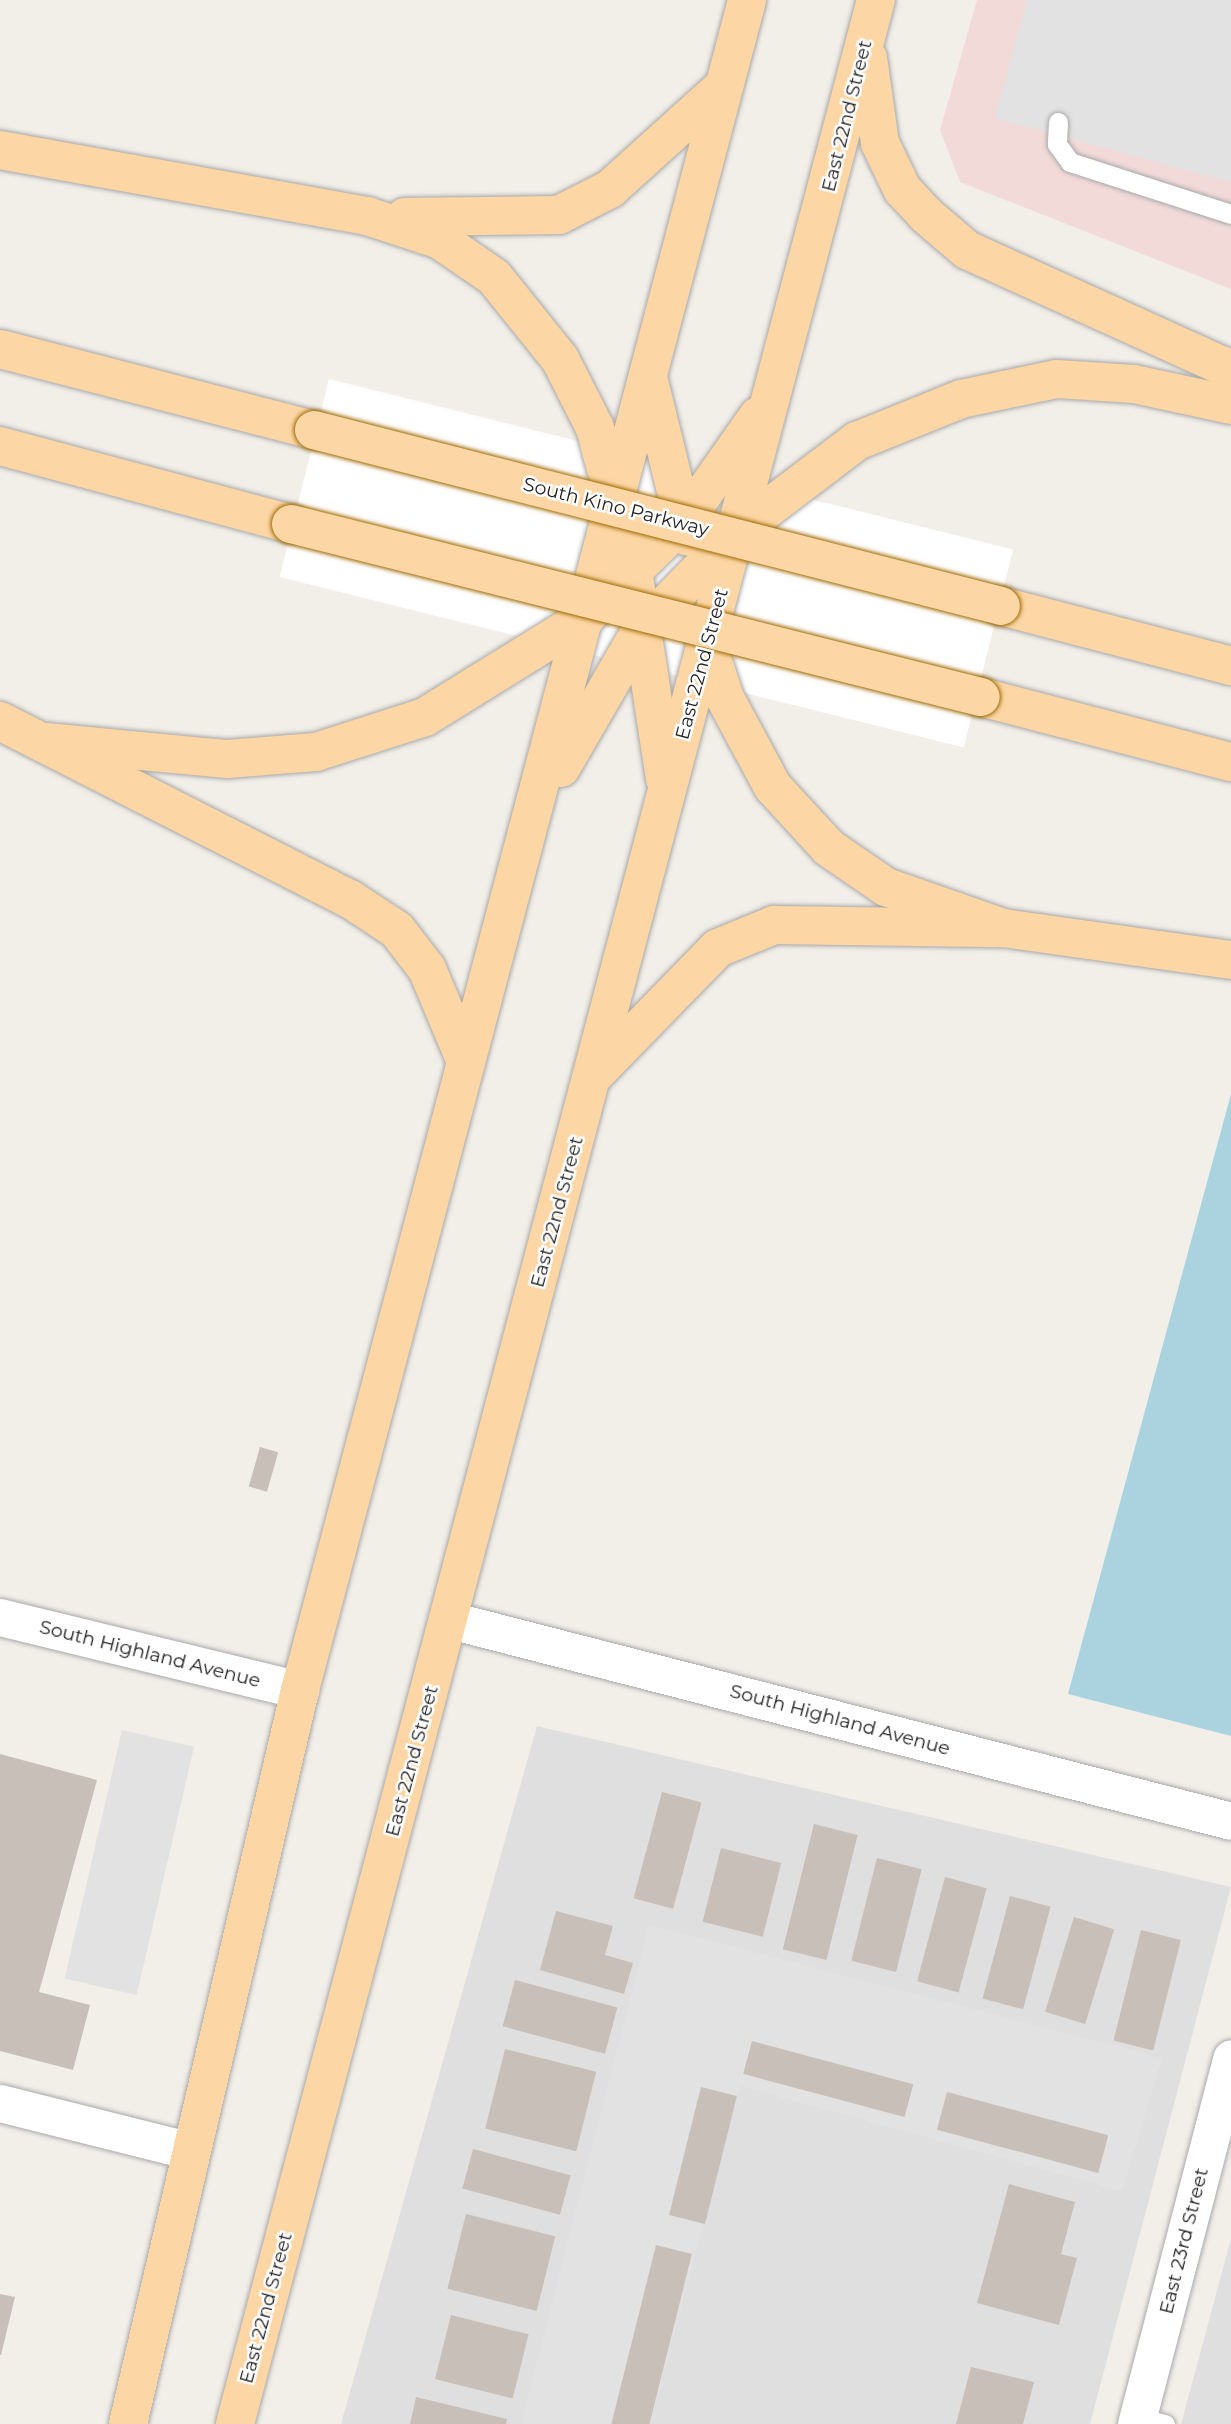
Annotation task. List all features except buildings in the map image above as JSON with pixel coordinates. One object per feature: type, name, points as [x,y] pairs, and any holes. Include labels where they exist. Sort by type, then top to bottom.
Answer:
[{"type":"main road","points":[[128,2424],[300,1690],[466,1062],[538,808],[747,0]]},
{"type":"main road","name":"East 22nd Street","points":[[235,2424],[450,1620],[876,0]]},
{"type":"main road","points":[[865,41],[880,143],[902,188],[926,215],[967,250],[1231,370]]},
{"type":"main road","points":[[367,216],[559,215],[610,189],[724,86]]},
{"type":"main road","points":[[0,150],[367,216],[440,240],[494,277],[530,317],[560,359],[595,428],[633,570],[668,795]]},
{"type":"main road","name":"South Kino Parkway","points":[[0,349],[1231,666]]},
{"type":"main road","points":[[648,378],[685,520],[693,575],[708,644],[725,698],[755,757],[782,798],[829,848],[886,887],[1003,928]]},
{"type":"main road","points":[[538,808],[641,630],[737,532],[857,440],[961,399],[1057,379],[1134,384],[1231,405]]},
{"type":"main road","points":[[46,742],[227,759],[316,752],[425,717],[586,617],[685,520],[772,396]]},
{"type":"main road","points":[[0,446],[291,524],[1231,762]]},
{"type":"main road","points":[[0,721],[46,742],[95,774],[350,899],[397,930],[426,969],[466,1062]]},
{"type":"main road","points":[[592,1077],[718,948],[743,934],[810,921],[1003,928],[1231,960]]},
{"type":"street","name":"South Highland Avenue","points":[[0,1617],[300,1690]]},
{"type":"street","name":"South Highland Avenue","points":[[450,1620],[1231,1821]]},
{"type":"street","name":"East 23rd Street","points":[[1147,2422],[1231,2057]]},
{"type":"street","points":[[0,2103],[191,2151]]},
{"type":"lane","points":[[1058,122],[1057,144],[1070,162],[1231,214]]},
{"type":"shaded area","points":[[977,0],[1231,0],[1231,289],[960,182],[940,130]]},
{"type":"shaded area","points":[[1027,0],[1231,0],[1231,182],[995,118]]},
{"type":"shaded area","points":[[537,1726],[1231,1887],[1090,2424],[341,2424]]},
{"type":"shaded area","points":[[122,1730],[194,1747],[137,1995],[65,1978]]},
{"type":"shaded area","points":[[649,1925],[1162,2058],[1122,2191],[740,2086],[650,2424],[521,2424]]},
{"type":"shaded area","points":[[1231,2239],[1231,2424],[1181,2424]]},
{"type":"water","points":[[1231,1094],[1231,1736],[1068,1694]]},
{"type":"pier","points":[[329,379],[1013,550],[964,747],[280,577]]}]
